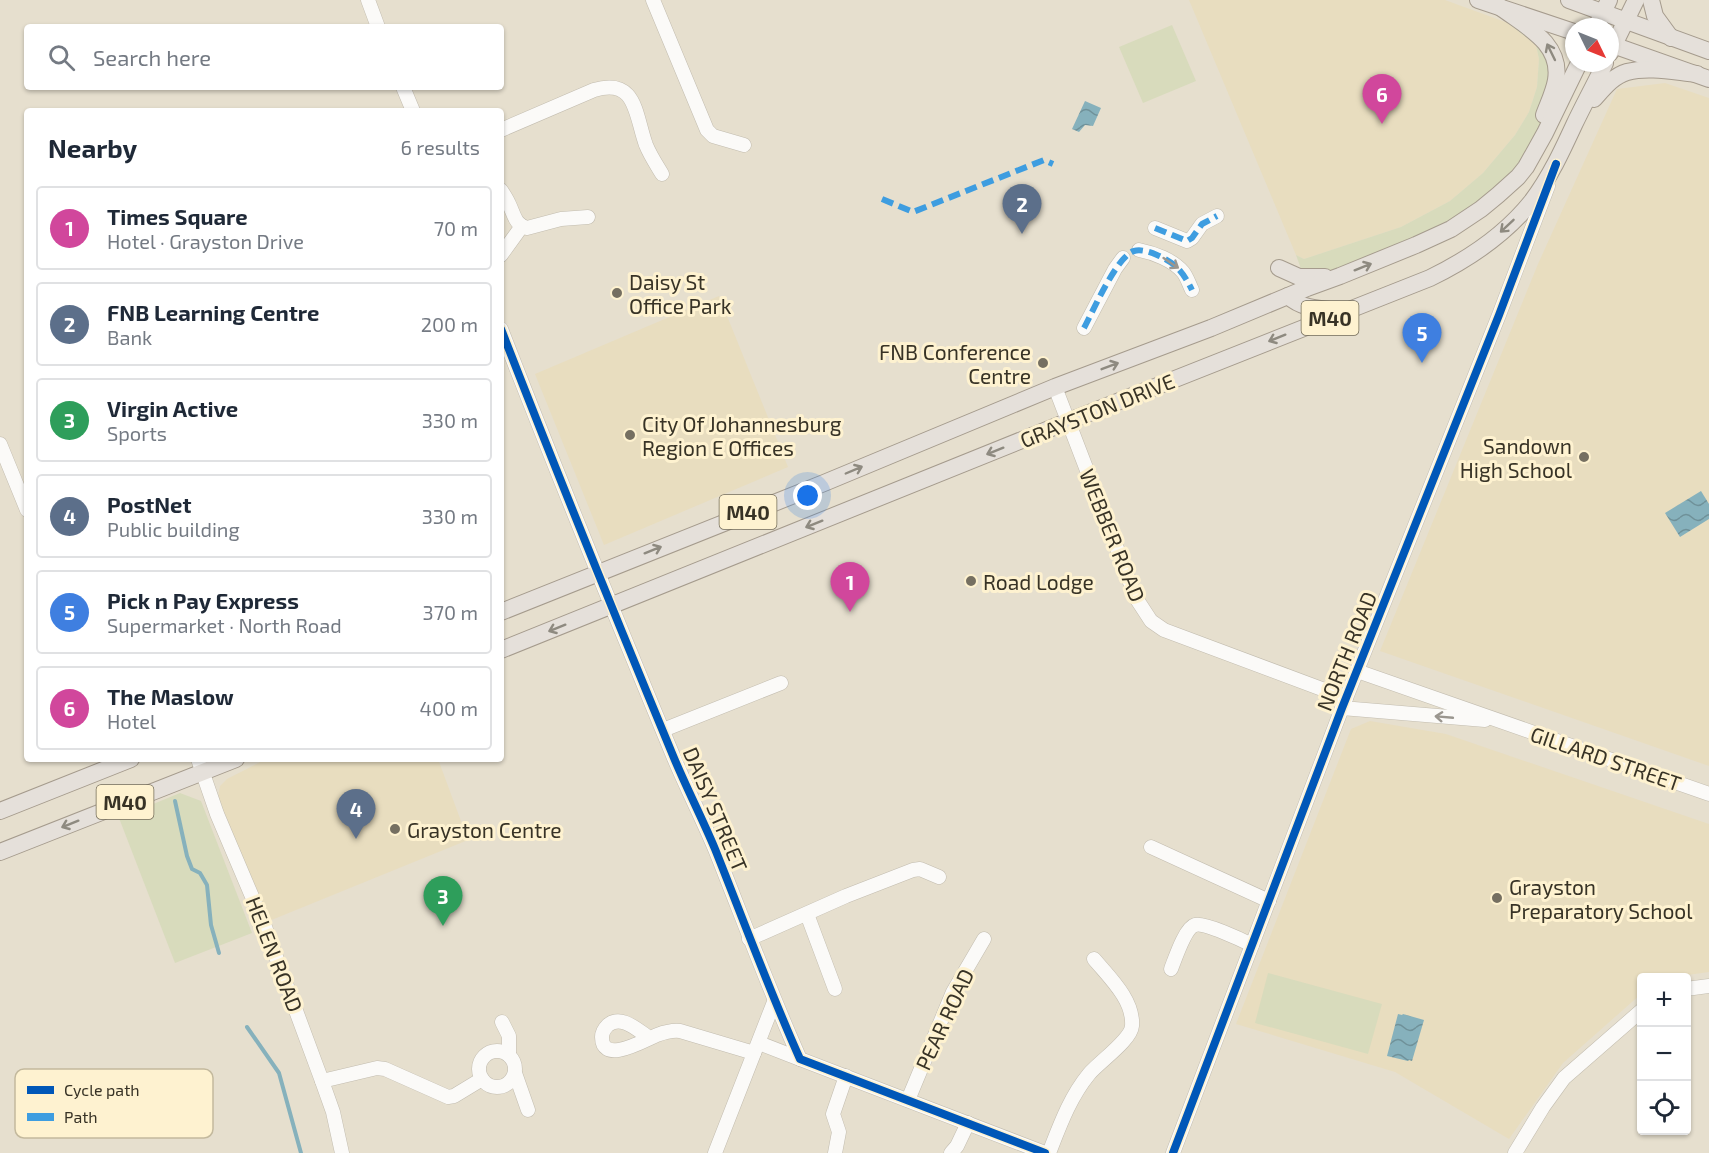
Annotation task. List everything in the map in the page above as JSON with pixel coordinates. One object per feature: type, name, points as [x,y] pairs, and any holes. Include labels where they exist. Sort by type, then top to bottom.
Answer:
[{"type":"main road","points":[[1478,0],[1565,29]]},
{"type":"main road","points":[[1569,0],[1709,51]]},
{"type":"main road","points":[[1619,34],[1636,0]]},
{"type":"main road","points":[[1651,0],[1655,16],[1672,38]]},
{"type":"main road","points":[[1500,7],[1543,39],[1550,46],[1555,60],[1556,83],[1526,167]]},
{"type":"main road","points":[[1619,51],[1703,77]]},
{"type":"main road","points":[[1574,125],[1606,86],[1624,74],[1650,70],[1703,77]]},
{"type":"main road","name":"GRAYSTON DRIVE","points":[[504,611],[824,483],[1055,387],[1340,276],[1451,229],[1498,195],[1526,167],[1575,72]]},
{"type":"main road","name":"GRAYSTON DRIVE","points":[[504,649],[1455,266],[1510,225],[1525,208],[1556,164],[1600,72]]},
{"type":"main road","points":[[1280,268],[1299,277],[1340,276]]},
{"type":"main road","points":[[1288,296],[1295,303],[1306,307],[1345,312]]},
{"type":"main road","name":"M40","points":[[0,811],[123,762]]},
{"type":"main road","name":"M40","points":[[0,852],[200,765],[218,762]]},
{"type":"street","points":[[368,0],[377,24]]},
{"type":"street","points":[[653,0],[709,133],[744,145]]},
{"type":"street","points":[[504,129],[594,90],[609,86],[618,87],[634,103],[645,143],[662,174]]},
{"type":"street","points":[[404,90],[412,108]]},
{"type":"street","name":"NORTH ROAD","points":[[1173,1153],[1344,703],[1481,360],[1556,164]]},
{"type":"street","points":[[504,195],[514,218],[522,226],[534,226],[561,219],[588,218]]},
{"type":"street","points":[[1155,228],[1187,241],[1202,224],[1217,216]]},
{"type":"street","points":[[504,251],[522,226]]},
{"type":"street","points":[[1138,250],[1169,261],[1183,272],[1192,290]]},
{"type":"street","points":[[1084,328],[1123,258]]},
{"type":"street","name":"DAISY STREET","points":[[504,337],[611,605],[714,848],[774,1002],[800,1059]]},
{"type":"street","name":"WEBBER ROAD","points":[[1055,387],[1136,598],[1151,621],[1164,630],[1344,703]]},
{"type":"street","points":[[0,444],[24,503]]},
{"type":"street","name":"GILLARD STREET","points":[[1357,671],[1709,794]]},
{"type":"street","points":[[663,730],[781,683]]},
{"type":"street","name":"GILLARD STREET","points":[[1344,703],[1469,720],[1503,721]]},
{"type":"street","name":"HELEN ROAD","points":[[200,765],[218,814],[266,927],[333,1112],[342,1153]]},
{"type":"street","points":[[1151,847],[1269,901]]},
{"type":"street","points":[[749,939],[913,870],[920,869],[939,877]]},
{"type":"street","points":[[807,914],[836,989]]},
{"type":"street","points":[[1171,969],[1193,925],[1198,924],[1232,935],[1252,945]]},
{"type":"street","name":"PEAR ROAD","points":[[908,1100],[953,992],[984,939]]},
{"type":"street","points":[[650,1038],[670,1031],[680,1031],[800,1059],[1047,1153],[1071,1100],[1090,1073],[1128,1038],[1132,1027],[1130,1012],[1122,993],[1094,958]]},
{"type":"street","points":[[1691,988],[1709,986]]},
{"type":"street","points":[[715,1153],[774,1002]]},
{"type":"street","points":[[1515,1153],[1564,1078],[1637,1014]]},
{"type":"street","points":[[502,1022],[509,1036],[509,1055],[515,1066],[515,1073],[528,1110]]},
{"type":"street","points":[[509,1055],[499,1051],[489,1053],[479,1065],[479,1070],[486,1084],[500,1088],[507,1085],[515,1073]]},
{"type":"street","points":[[322,1081],[377,1068],[385,1069],[448,1097],[454,1096],[482,1079]]},
{"type":"street","points":[[835,1153],[839,1132],[833,1114],[846,1076]]},
{"type":"street","points":[[951,1153],[968,1123]]},
{"type":"shaded area","points":[[1189,0],[1445,0],[1508,23],[1536,45],[1539,59],[1537,87],[1529,112],[1515,135],[1483,173],[1450,201],[1401,227],[1304,259],[1296,255]]},
{"type":"shaded area","name":"Sandown High School","points":[[1665,83],[1709,98],[1709,766],[1380,651],[1538,264],[1617,89]]},
{"type":"shaded area","points":[[719,296],[788,467],[604,545],[535,374]]},
{"type":"shaded area","name":"Grayston Preparatory School","points":[[1370,721],[1446,734],[1709,824],[1709,972],[1691,974],[1637,973],[1637,998],[1563,1063],[1509,1139],[1395,1072],[1236,1024],[1351,729]]},
{"type":"shaded area","points":[[260,762],[439,762],[468,840],[269,921],[218,797],[220,786],[227,779]]},
{"type":"green space","points":[[1508,23],[1533,28],[1557,84],[1523,167],[1481,208],[1309,291],[1296,255],[1304,259],[1401,227],[1450,201],[1483,173],[1515,135],[1529,112],[1537,87],[1539,59],[1536,45]]},
{"type":"green space","points":[[1172,25],[1196,81],[1143,103],[1119,47]]},
{"type":"green space","points":[[180,793],[201,801],[252,933],[175,963],[119,818]]},
{"type":"green space","points":[[1268,973],[1382,1004],[1368,1054],[1255,1023]]},
{"type":"water","points":[[1085,101],[1101,108],[1093,126],[1085,125],[1079,132],[1072,129]]},
{"type":"water","points":[[1701,491],[1709,504],[1709,519],[1680,537],[1665,513]]},
{"type":"water","points":[[1398,1014],[1424,1020],[1412,1061],[1387,1056]]},
{"type":"waterway","points":[[175,801],[187,856],[192,869],[200,873],[207,885],[211,925],[219,953]]},
{"type":"waterway","points":[[247,1027],[279,1073],[301,1153]]},
{"type":"marked path","points":[[882,199],[913,212],[1044,160],[1053,164]]},
{"type":"marked path","points":[[1155,228],[1187,241],[1202,224],[1217,216]]},
{"type":"marked path","points":[[1084,328],[1113,273],[1127,255],[1134,251],[1148,252],[1169,261],[1182,273],[1192,290]]},
{"type":"cycle path","points":[[1173,1153],[1342,708],[1499,315],[1556,164]]},
{"type":"cycle path","points":[[504,337],[630,651],[679,770],[715,849],[800,1059],[1045,1153]]},
{"type":"place","name":"The Maslow","points":[[1382,124]]},
{"type":"place","name":"FNB Learning Centre","points":[[1022,234]]},
{"type":"place","name":"Daisy St Office Park","points":[[617,293]]},
{"type":"place","name":"FNB Conference Centre","points":[[1043,363]]},
{"type":"place","name":"Pick n Pay Express","points":[[1422,363]]},
{"type":"place","name":"City Of Johannesburg Region E Offices","points":[[630,435]]},
{"type":"place","name":"Sandown High School","points":[[1584,457]]},
{"type":"place","name":"Road Lodge","points":[[971,581]]},
{"type":"place","name":"Times Square","points":[[850,612]]},
{"type":"place","name":"Grayston Centre","points":[[395,829]]},
{"type":"place","name":"PostNet","points":[[356,839]]},
{"type":"place","name":"Grayston Preparatory School","points":[[1497,898]]},
{"type":"place","name":"Virgin Active","points":[[443,926]]}]
